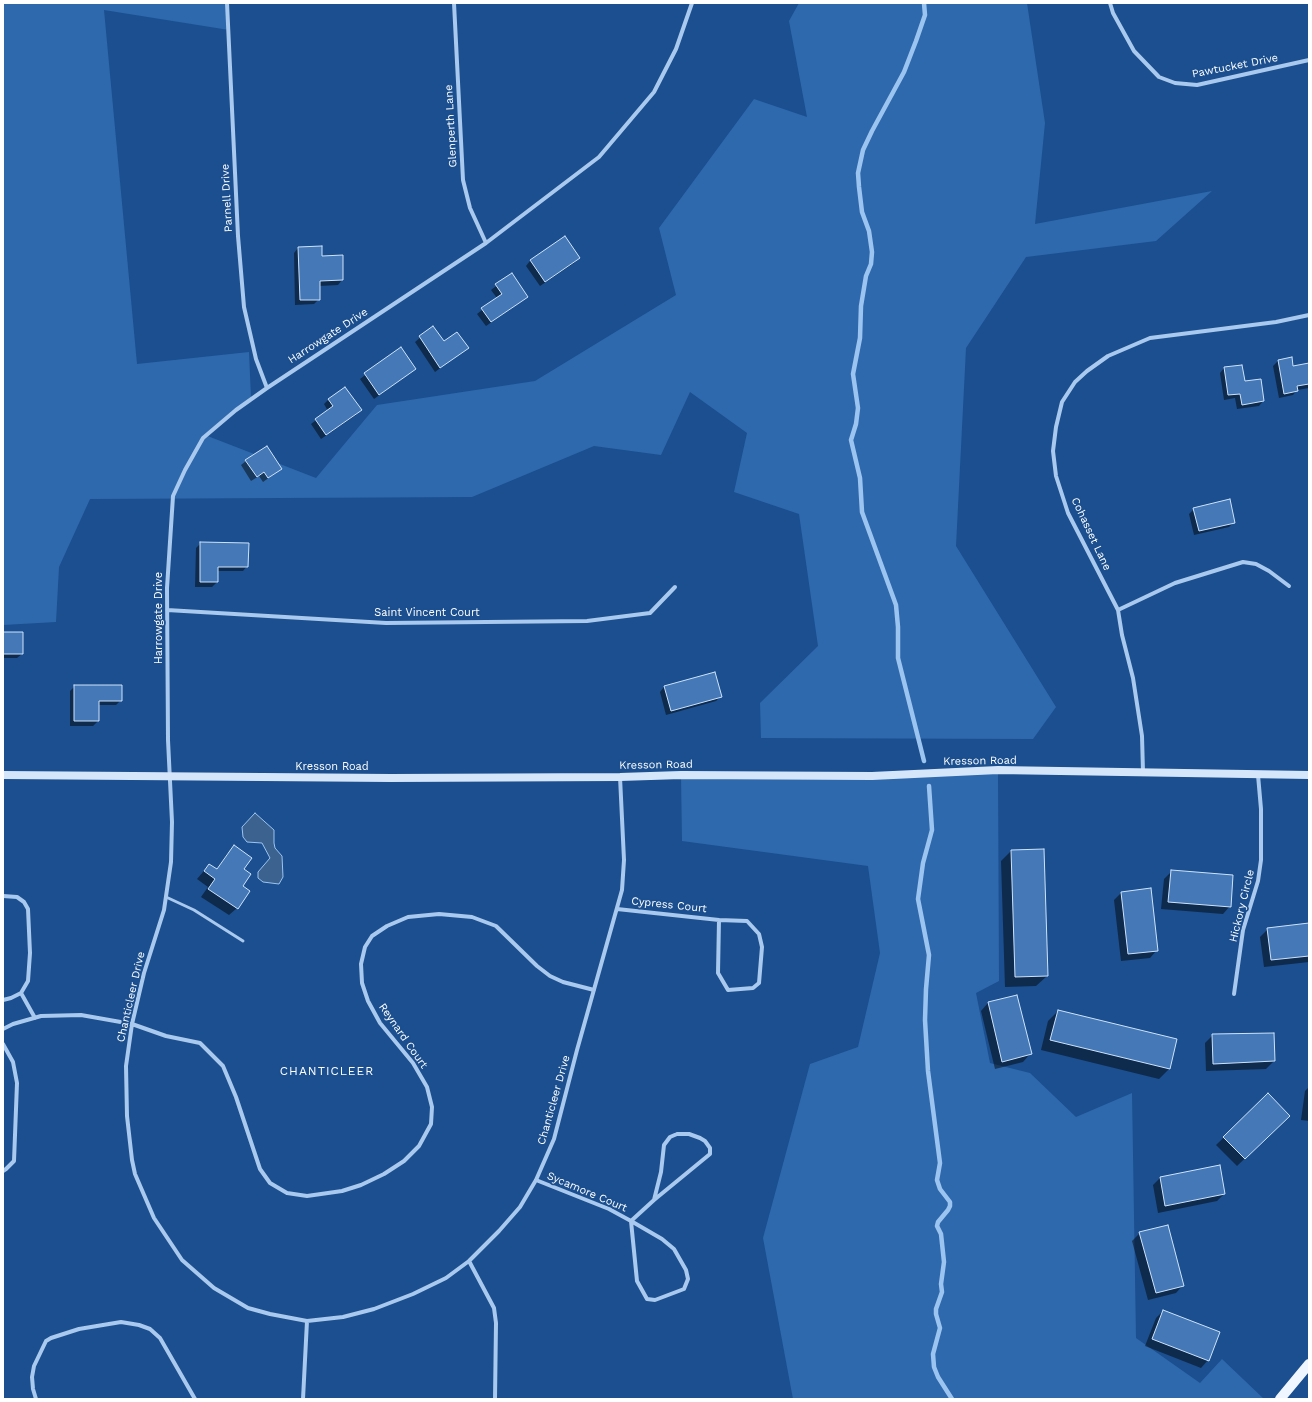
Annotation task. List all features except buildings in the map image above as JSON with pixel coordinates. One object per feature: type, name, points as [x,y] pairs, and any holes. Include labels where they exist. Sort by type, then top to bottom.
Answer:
[{"type":"main road","points":[[1280,1399],[1309,1364]]},
{"type":"street","name":"Parnell Drive","points":[[226,3],[238,236],[244,307],[256,359],[267,388]]},
{"type":"street","name":"Glenperth Lane","points":[[454,3],[463,180],[470,208],[486,243]]},
{"type":"street","name":"Harrowgate Drive","points":[[170,777],[168,740],[166,588],[173,496],[185,470],[203,438],[236,410],[267,388],[486,243],[599,157],[654,92],[676,49],[692,3]]},
{"type":"street","name":"Pawtucket Drive","points":[[1110,3],[1113,13],[1134,52],[1159,77],[1175,83],[1196,86],[1309,60]]},
{"type":"street","name":"Cohasset Lane","points":[[1143,773],[1142,736],[1134,685],[1122,635],[1118,610],[1068,513],[1056,476],[1053,451],[1056,428],[1062,402],[1075,382],[1087,370],[1108,356],[1150,338],[1276,322],[1309,315]]},
{"type":"street","points":[[1118,610],[1174,583],[1243,562],[1256,564],[1269,571],[1289,586]]},
{"type":"street","name":"Saint Vincent Court","points":[[167,610],[386,622],[587,621],[650,613],[675,587]]},
{"type":"street","name":"Kresson Road","points":[[3,775],[170,777],[620,777],[681,775],[872,776],[998,770],[1309,775]]},
{"type":"street","name":"Hickory Circle","points":[[1234,994],[1243,930],[1258,881],[1261,860],[1258,775]]},
{"type":"street","name":"Chanticleer Drive","points":[[170,777],[172,822],[171,862],[166,897],[164,910],[144,973],[132,1024],[126,1066],[128,1123],[135,1174],[154,1218],[182,1260],[214,1288],[248,1308],[306,1321],[351,1315],[374,1309],[413,1294],[446,1278],[469,1261],[499,1231],[520,1207],[536,1180],[554,1139],[622,890],[624,860],[620,777]]},
{"type":"street","points":[[3,896],[17,897],[24,902],[28,909],[30,953],[28,981],[21,992],[11,998],[3,1000]]},
{"type":"street","name":"Cypress Court","points":[[617,909],[719,920],[747,921],[759,934],[762,947],[759,983],[753,988],[728,990],[718,973],[719,920]]},
{"type":"street","name":"Reynard Court","points":[[3,1029],[13,1024],[41,1016],[81,1015],[132,1024],[166,1036],[200,1043],[223,1066],[236,1097],[260,1168],[270,1183],[287,1193],[308,1196],[342,1191],[361,1185],[384,1174],[404,1161],[419,1146],[431,1124],[432,1107],[427,1087],[413,1063],[380,1023],[368,1001],[362,983],[361,964],[365,947],[372,936],[388,926],[408,917],[440,914],[472,917],[496,926],[537,966],[550,976],[563,982],[594,990]]},
{"type":"street","points":[[21,992],[35,1018]]},
{"type":"street","points":[[3,1044],[13,1062],[17,1083],[14,1161],[3,1171]]},
{"type":"street","points":[[631,1221],[710,1154],[710,1148],[705,1141],[689,1134],[678,1134],[670,1137],[664,1145],[661,1172],[654,1200]]},
{"type":"street","name":"Sycamore Court","points":[[536,1180],[609,1209],[631,1221],[662,1239],[674,1249],[686,1270],[688,1279],[684,1289],[655,1300],[647,1299],[637,1281],[631,1221]]},
{"type":"street","points":[[469,1261],[494,1308],[496,1323],[495,1399]]},
{"type":"street","points":[[303,1399],[306,1321]]},
{"type":"street","points":[[36,1399],[32,1377],[34,1366],[46,1341],[79,1329],[121,1322],[139,1325],[150,1329],[160,1338],[195,1399]]},
{"type":"lane","points":[[166,897],[194,910],[243,941]]},
{"type":"shaded area","points":[[3,3],[228,3],[229,30],[104,10],[137,364],[249,352],[251,398],[205,435],[316,478],[377,405],[535,381],[676,295],[659,228],[754,99],[807,117],[789,21],[799,3],[1027,3],[1045,123],[1035,224],[1212,191],[1156,241],[1026,257],[966,348],[956,546],[1056,707],[1033,739],[761,738],[760,703],[818,646],[799,514],[734,492],[747,433],[690,392],[661,455],[594,446],[472,497],[90,499],[59,567],[56,622],[3,625]]},
{"type":"shaded area","points":[[998,770],[999,981],[976,993],[990,1063],[1030,1073],[1076,1117],[1132,1093],[1136,1338],[1200,1383],[1222,1359],[1264,1399],[793,1399],[763,1238],[810,1064],[858,1047],[880,953],[868,866],[682,841],[681,775]]},
{"type":"shaded area","points":[[255,813],[274,830],[275,848],[282,856],[283,877],[279,884],[263,882],[258,878],[258,872],[270,858],[262,843],[247,842],[243,837],[242,827]]},
{"type":"waterway","points":[[924,3],[925,15],[904,72],[863,150],[858,173],[862,212],[869,231],[872,252],[871,264],[866,276],[861,306],[860,338],[853,374],[858,408],[856,424],[851,440],[860,478],[862,512],[896,605],[898,658],[924,761]]},
{"type":"waterway","points":[[929,786],[932,830],[923,863],[918,899],[929,955],[925,1020],[928,1071],[940,1163],[937,1180],[940,1189],[950,1202],[948,1210],[938,1222],[937,1226],[941,1234],[944,1262],[941,1284],[942,1292],[936,1309],[940,1328],[933,1354],[934,1367],[938,1377],[952,1399]]},
{"type":"district","name":"CHANTICLEER","points":[[327,1071]]}]
